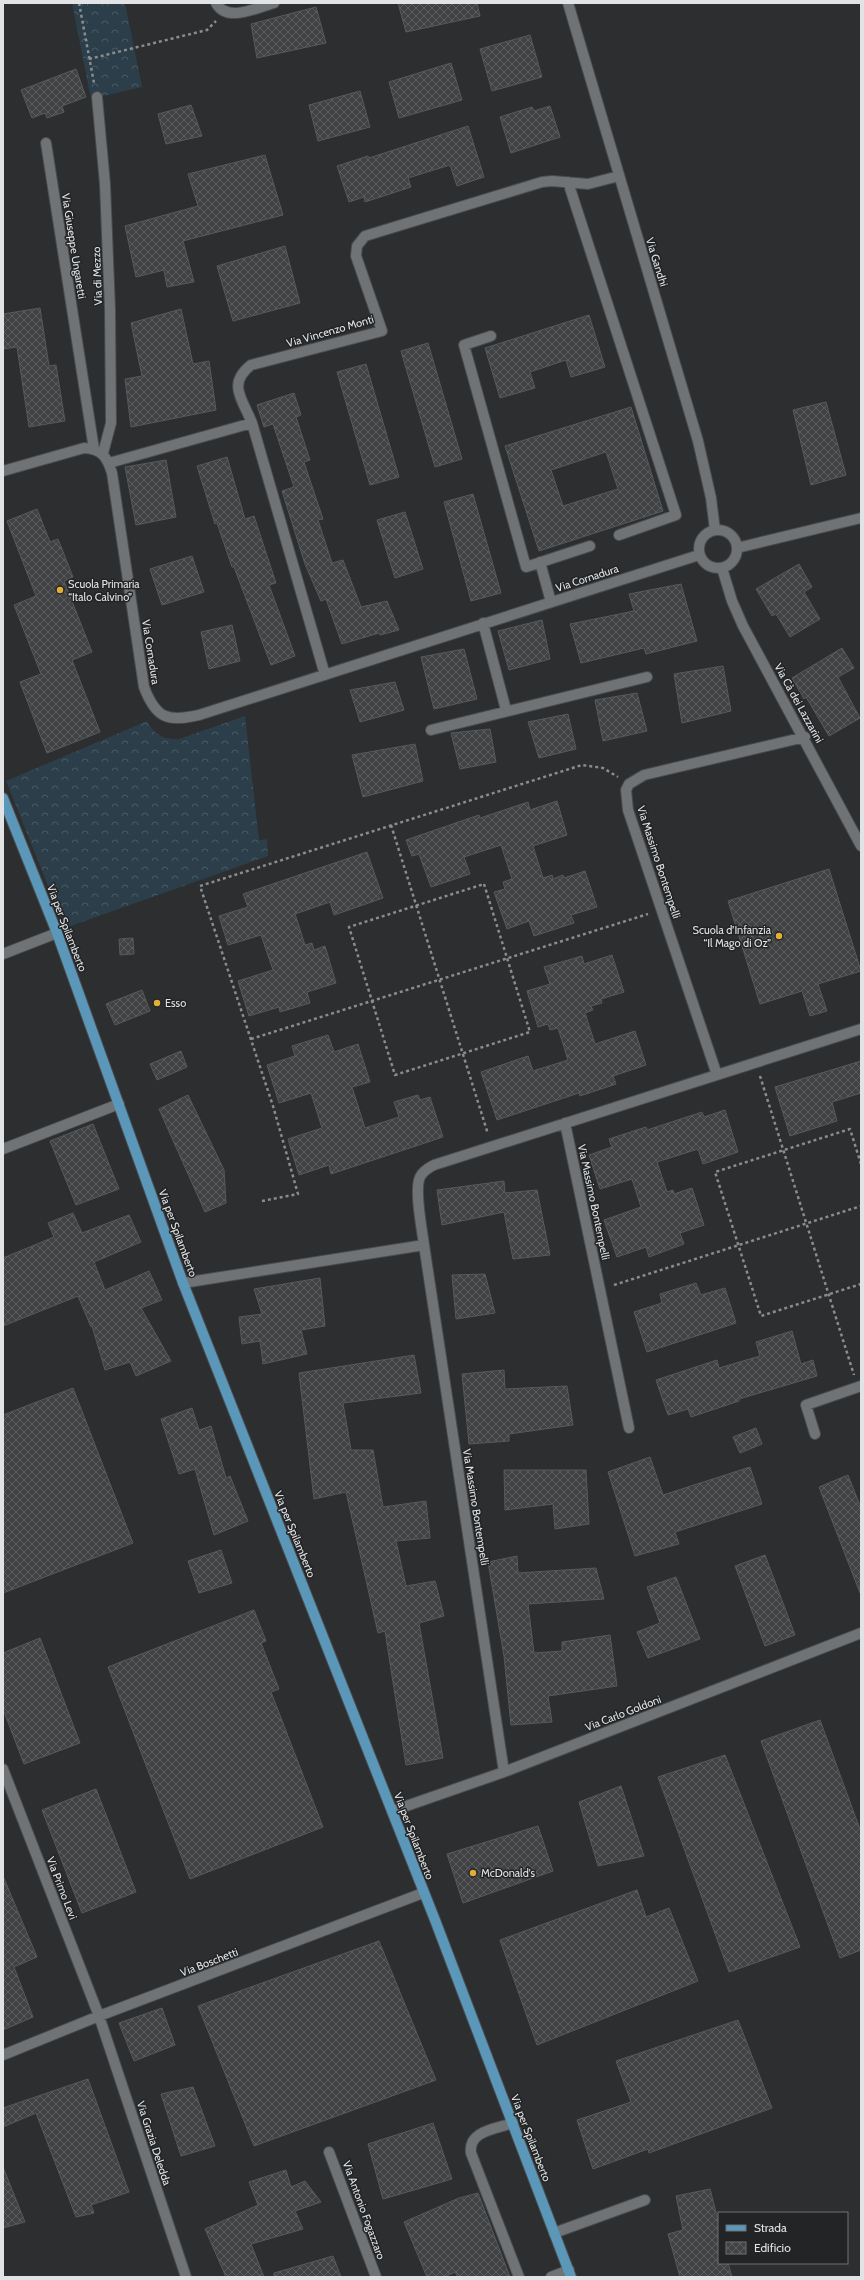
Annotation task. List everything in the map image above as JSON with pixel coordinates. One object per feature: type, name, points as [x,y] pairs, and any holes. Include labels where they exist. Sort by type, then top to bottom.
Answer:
[{"type":"main road","name":"Via per Spilamberto","points":[[3,798],[57,933],[183,1283],[392,1811],[570,2274]]},
{"type":"street","points":[[216,3],[226,12],[233,14],[274,3]]},
{"type":"street","name":"Via Gandhi","points":[[568,3],[698,441],[711,498],[715,530]]},
{"type":"street","name":"Via di Mezzo","points":[[97,97],[105,184],[110,309],[111,423],[99,451]]},
{"type":"street","name":"Via Giuseppe Ungaretti","points":[[46,142],[99,451]]},
{"type":"street","name":"Via Vincenzo Monti","points":[[325,675],[252,423],[237,385],[238,377],[251,365],[382,331],[356,256],[357,246],[360,239],[365,236],[542,182],[588,184],[619,176]]},
{"type":"street","points":[[568,182],[676,515],[619,535]]},
{"type":"street","points":[[491,336],[464,345],[526,567],[590,546]]},
{"type":"street","points":[[109,462],[252,423]]},
{"type":"street","points":[[3,471],[84,448],[99,451]]},
{"type":"street","name":"Via Cornadura","points":[[99,451],[109,462],[112,473],[144,687],[156,710],[164,717],[174,719],[199,715],[699,555]]},
{"type":"street","points":[[737,548],[861,518]]},
{"type":"street","points":[[715,530],[728,532],[736,542],[737,548],[734,561],[722,568],[708,566],[699,555],[698,548],[704,536],[715,530]]},
{"type":"street","points":[[540,562],[551,602]]},
{"type":"street","name":"Via Cà dei Lazzarini","points":[[722,568],[732,601],[740,620],[861,846]]},
{"type":"street","points":[[483,623],[506,710]]},
{"type":"street","points":[[430,730],[506,710],[646,677]]},
{"type":"street","points":[[628,784],[654,772],[804,737]]},
{"type":"street","name":"Via Massimo Bontempelli","points":[[628,784],[626,800],[628,810],[717,1075]]},
{"type":"street","points":[[3,954],[57,933]]},
{"type":"street","name":"Via Massimo Bontempelli","points":[[504,1772],[424,1245],[418,1188],[419,1178],[424,1171],[434,1165],[861,1029]]},
{"type":"street","points":[[3,1149],[119,1104]]},
{"type":"street","name":"Via Massimo Bontempelli","points":[[565,1123],[629,1428]]},
{"type":"street","points":[[183,1283],[424,1245]]},
{"type":"street","points":[[816,1434],[806,1405],[860,1387]]},
{"type":"street","name":"Via Carlo Goldoni","points":[[392,1811],[504,1772],[861,1633]]},
{"type":"street","name":"Via Primo Levi","points":[[3,1769],[99,2016]]},
{"type":"street","name":"Via Boschetti","points":[[3,2055],[99,2016],[423,1893]]},
{"type":"street","name":"Via Grazia Deledda","points":[[99,2016],[186,2277]]},
{"type":"street","points":[[513,2123],[481,2134],[472,2139],[470,2146],[471,2153],[519,2277]]},
{"type":"street","name":"Via Antonio Fogazzaro","points":[[329,2152],[376,2277]]},
{"type":"street","points":[[554,2233],[645,2200]]},
{"type":"street","points":[[551,2277],[570,2274]]},
{"type":"path","points":[[79,3],[97,97]]},
{"type":"path","points":[[89,59],[207,30],[226,12]]},
{"type":"path","points":[[262,1202],[298,1194],[273,1106],[200,886],[582,765],[603,768],[628,784]]},
{"type":"path","points":[[391,825],[492,1146]]},
{"type":"path","points":[[484,884],[507,958],[530,1032],[395,1074],[349,927],[484,884]]},
{"type":"path","points":[[250,1039],[662,909]]},
{"type":"path","points":[[755,1063],[860,1387]]},
{"type":"path","points":[[861,1164],[850,1129],[716,1172],[761,1316],[861,1284]]},
{"type":"path","points":[[600,1290],[861,1206]]},
{"type":"green space","points":[[72,3],[125,3],[142,87],[91,99]]},
{"type":"green space","points":[[245,716],[259,840],[267,839],[268,856],[65,928],[6,781],[147,721],[159,735],[179,739]]},
{"type":"building","points":[[398,3],[477,3],[480,16],[406,32]]},
{"type":"building","points":[[316,7],[326,43],[257,58],[251,24]]},
{"type":"building","points":[[530,35],[542,77],[492,91],[480,49]]},
{"type":"building","points":[[451,63],[462,100],[399,118],[389,82]]},
{"type":"building","points":[[76,69],[86,97],[62,106],[64,112],[47,118],[45,113],[32,118],[21,90]]},
{"type":"building","points":[[360,91],[370,127],[318,141],[309,105]]},
{"type":"building","points":[[191,105],[202,136],[166,144],[158,114]]},
{"type":"building","points":[[550,106],[560,137],[511,153],[500,117],[532,107],[534,111]]},
{"type":"building","points":[[468,126],[484,177],[457,186],[450,165],[408,178],[411,187],[365,202],[364,197],[349,202],[337,166],[368,156],[369,158]]},
{"type":"building","points":[[265,155],[283,215],[183,241],[194,282],[167,287],[164,270],[136,277],[125,226],[198,206],[188,174]]},
{"type":"building","points":[[285,246],[300,303],[233,321],[217,266]]},
{"type":"building","points":[[40,308],[49,366],[56,365],[65,421],[29,427],[17,347],[3,349],[3,314]]},
{"type":"building","points":[[181,309],[193,364],[209,361],[216,410],[131,427],[125,379],[142,376],[131,323]]},
{"type":"building","points":[[589,315],[605,367],[571,377],[566,360],[530,372],[535,388],[500,398],[485,348]]},
{"type":"building","points":[[428,343],[462,459],[435,467],[401,351]]},
{"type":"building","points":[[366,364],[399,477],[370,485],[337,372]]},
{"type":"building","points":[[294,393],[301,415],[296,417],[310,460],[304,462],[323,519],[318,520],[332,563],[343,560],[361,607],[387,601],[399,630],[380,635],[379,633],[342,644],[326,599],[321,601],[305,564],[282,491],[294,487],[273,424],[264,427],[257,405]]},
{"type":"building","points":[[826,402],[846,475],[811,485],[793,410]]},
{"type":"building","points":[[631,407],[663,511],[539,551],[505,446]],"holes":[[[606,452],[618,489],[563,506],[551,470]]]},
{"type":"building","points":[[227,457],[245,519],[254,516],[276,583],[269,585],[295,656],[271,665],[234,567],[232,567],[217,523],[215,524],[197,466]]},
{"type":"building","points":[[166,460],[176,517],[136,525],[125,467]]},
{"type":"building","points":[[473,494],[501,593],[471,601],[444,502]]},
{"type":"building","points":[[37,509],[50,542],[58,539],[73,577],[64,581],[92,652],[72,660],[100,732],[47,753],[20,682],[41,674],[14,605],[36,596],[7,521]]},
{"type":"building","points":[[405,512],[423,569],[395,578],[377,520]]},
{"type":"building","points":[[192,556],[204,592],[162,605],[150,569]]},
{"type":"building","points":[[799,564],[812,587],[804,592],[820,619],[790,637],[776,614],[772,616],[756,589]]},
{"type":"building","points":[[681,584],[697,641],[646,654],[644,648],[581,663],[570,624],[634,611],[629,594]]},
{"type":"building","points":[[542,620],[550,659],[509,670],[498,631]]},
{"type":"building","points":[[232,625],[240,661],[209,669],[201,632]]},
{"type":"building","points":[[842,648],[854,668],[838,677],[860,718],[829,736],[806,697],[804,699],[792,678]]},
{"type":"building","points":[[464,649],[477,699],[434,709],[421,657]]},
{"type":"building","points":[[723,666],[731,711],[682,723],[674,674]]},
{"type":"building","points":[[395,682],[404,710],[360,722],[350,690]]},
{"type":"building","points":[[637,693],[647,731],[603,741],[595,700]]},
{"type":"building","points":[[568,714],[576,749],[539,758],[528,722]]},
{"type":"building","points":[[490,729],[496,762],[460,769],[451,733]]},
{"type":"building","points":[[415,744],[423,781],[363,797],[352,755]]},
{"type":"building","points":[[557,801],[567,835],[533,846],[543,878],[552,875],[553,879],[563,875],[564,878],[585,871],[597,907],[571,915],[574,923],[534,936],[529,921],[507,929],[494,892],[505,889],[503,882],[512,879],[501,845],[464,857],[470,874],[431,887],[419,854],[412,856],[406,840],[479,815],[480,818],[528,802],[530,810]]},
{"type":"building","points":[[367,852],[383,898],[334,915],[330,902],[295,914],[305,945],[312,943],[314,950],[325,946],[336,983],[307,992],[310,1003],[280,1012],[279,1007],[249,1016],[238,981],[273,970],[261,935],[228,945],[219,916],[248,907],[243,894]]},
{"type":"building","points":[[829,869],[861,971],[818,984],[827,1011],[810,1016],[802,991],[760,1004],[728,901]]},
{"type":"building","points":[[133,938],[134,954],[120,955],[119,939]]},
{"type":"building","points":[[612,955],[624,992],[601,999],[602,1003],[591,1006],[593,1010],[585,1013],[595,1044],[635,1031],[646,1065],[613,1076],[616,1084],[580,1096],[579,1093],[497,1120],[481,1072],[528,1056],[533,1071],[568,1060],[558,1028],[550,1030],[548,1024],[538,1027],[527,991],[550,984],[544,967],[582,956],[584,964]]},
{"type":"building","points":[[142,990],[150,1011],[115,1025],[106,1004]]},
{"type":"building","points":[[328,1035],[334,1052],[358,1044],[370,1082],[352,1087],[365,1128],[399,1117],[394,1102],[418,1095],[420,1100],[430,1097],[443,1137],[331,1174],[329,1165],[299,1175],[288,1139],[322,1128],[311,1093],[279,1103],[267,1065],[295,1056],[292,1046]]},
{"type":"building","points":[[181,1051],[187,1067],[157,1080],[150,1064]]},
{"type":"building","points":[[861,1061],[861,1093],[832,1102],[837,1121],[790,1136],[775,1087]]},
{"type":"building","points":[[188,1095],[224,1170],[226,1203],[205,1212],[159,1109]]},
{"type":"building","points":[[725,1110],[738,1152],[703,1164],[698,1149],[657,1162],[667,1192],[673,1190],[674,1194],[692,1188],[704,1225],[680,1233],[684,1244],[649,1257],[646,1247],[617,1257],[604,1220],[641,1207],[632,1179],[600,1189],[589,1155],[612,1147],[609,1139],[646,1127],[647,1130],[702,1112],[704,1117]]},
{"type":"building","points":[[93,1124],[119,1189],[76,1205],[50,1141]]},
{"type":"building","points":[[504,1181],[505,1193],[537,1190],[550,1255],[513,1259],[504,1212],[442,1225],[437,1190]]},
{"type":"building","points":[[73,1213],[82,1233],[129,1215],[141,1242],[94,1262],[105,1290],[149,1271],[162,1300],[141,1308],[171,1361],[136,1376],[130,1362],[105,1370],[92,1326],[91,1327],[78,1296],[3,1326],[3,1258],[54,1237],[48,1223]]},
{"type":"building","points":[[485,1274],[495,1313],[456,1319],[452,1275]]},
{"type":"building","points":[[320,1278],[325,1326],[301,1330],[307,1354],[263,1364],[260,1341],[242,1344],[239,1317],[262,1314],[254,1289]]},
{"type":"building","points":[[696,1283],[701,1295],[725,1288],[736,1323],[647,1352],[634,1312],[662,1303],[660,1294]]},
{"type":"building","points":[[792,1331],[801,1364],[813,1360],[817,1376],[739,1399],[739,1401],[691,1417],[688,1409],[668,1415],[656,1380],[717,1360],[719,1368],[760,1356],[756,1342]]},
{"type":"building","points":[[414,1355],[421,1393],[343,1403],[351,1450],[373,1450],[383,1507],[426,1501],[430,1538],[396,1541],[406,1586],[435,1581],[444,1616],[419,1623],[443,1758],[406,1765],[385,1631],[378,1633],[346,1492],[314,1499],[299,1373]]},
{"type":"building","points":[[504,1370],[505,1389],[567,1386],[573,1425],[509,1434],[509,1441],[469,1444],[462,1374]]},
{"type":"building","points":[[73,1388],[133,1543],[3,1593],[3,1415]]},
{"type":"building","points":[[192,1408],[199,1430],[211,1426],[226,1478],[230,1476],[248,1521],[214,1535],[195,1469],[179,1474],[161,1419]]},
{"type":"building","points":[[756,1428],[762,1444],[740,1453],[733,1437]]},
{"type":"building","points":[[650,1457],[663,1495],[750,1467],[762,1504],[675,1532],[679,1544],[635,1556],[608,1472]]},
{"type":"building","points":[[504,1470],[586,1470],[589,1524],[555,1529],[553,1504],[505,1510]]},
{"type":"building","points":[[848,1475],[861,1508],[860,1593],[819,1487]]},
{"type":"building","points":[[221,1550],[232,1583],[199,1593],[188,1561]]},
{"type":"building","points":[[765,1555],[795,1635],[765,1646],[735,1566]]},
{"type":"building","points":[[517,1556],[518,1573],[596,1568],[604,1599],[528,1604],[534,1653],[562,1651],[562,1642],[610,1635],[617,1686],[548,1696],[552,1722],[511,1725],[504,1656],[488,1562]]},
{"type":"building","points":[[676,1577],[700,1639],[648,1658],[637,1632],[660,1623],[647,1587]]},
{"type":"building","points":[[254,1610],[266,1641],[261,1643],[279,1689],[271,1692],[323,1827],[190,1879],[108,1667]]},
{"type":"building","points":[[40,1638],[80,1743],[24,1764],[3,1709],[3,1653]]},
{"type":"building","points":[[820,1720],[861,1832],[861,1950],[840,1958],[761,1741]]},
{"type":"building","points":[[725,1755],[800,1947],[729,1972],[658,1777]]},
{"type":"building","points":[[621,1786],[644,1856],[598,1866],[579,1802]]},
{"type":"building","points":[[96,1789],[136,1892],[82,1913],[42,1810]]},
{"type":"building","points":[[538,1826],[553,1871],[463,1903],[447,1854]]},
{"type":"building","points":[[3,1876],[37,1957],[14,1967],[33,2017],[3,2030]]},
{"type":"building","points":[[637,1890],[646,1917],[669,1908],[698,1981],[537,2045],[500,1940]]},
{"type":"building","points":[[379,1941],[436,2080],[254,2146],[198,2006]]},
{"type":"building","points":[[162,2008],[175,2045],[134,2061],[119,2023]]},
{"type":"building","points":[[738,2020],[772,2108],[649,2153],[648,2149],[593,2169],[577,2120],[631,2102],[616,2061]]},
{"type":"building","points":[[88,2079],[129,2192],[91,2205],[94,2213],[76,2217],[36,2113],[3,2127],[3,2108]]},
{"type":"building","points":[[193,2087],[215,2146],[181,2156],[161,2094]]},
{"type":"building","points":[[433,2123],[452,2179],[383,2199],[368,2144]]},
{"type":"building","points":[[3,2167],[25,2222],[3,2228]]},
{"type":"building","points":[[286,2170],[291,2187],[305,2181],[321,2202],[295,2211],[303,2229],[251,2244],[264,2277],[226,2277],[205,2229],[258,2205],[249,2182]]},
{"type":"building","points":[[710,2189],[718,2220],[718,2264],[728,2264],[732,2277],[680,2277],[668,2234],[683,2230],[676,2196]]},
{"type":"building","points":[[478,2193],[510,2277],[458,2277],[455,2272],[444,2277],[427,2277],[404,2222],[459,2198]]},
{"type":"building","points":[[333,2256],[341,2277],[274,2277],[274,2273]]},
{"type":"place","name":"Scuola Primaria “Italo Calvino”","points":[[60,590]]},
{"type":"place","name":"Scuola d’Infanzia “Il Mago di Oz”","points":[[779,936]]},
{"type":"place","name":"Esso","points":[[157,1003]]},
{"type":"place","name":"McDonald's","points":[[473,1873]]}]
